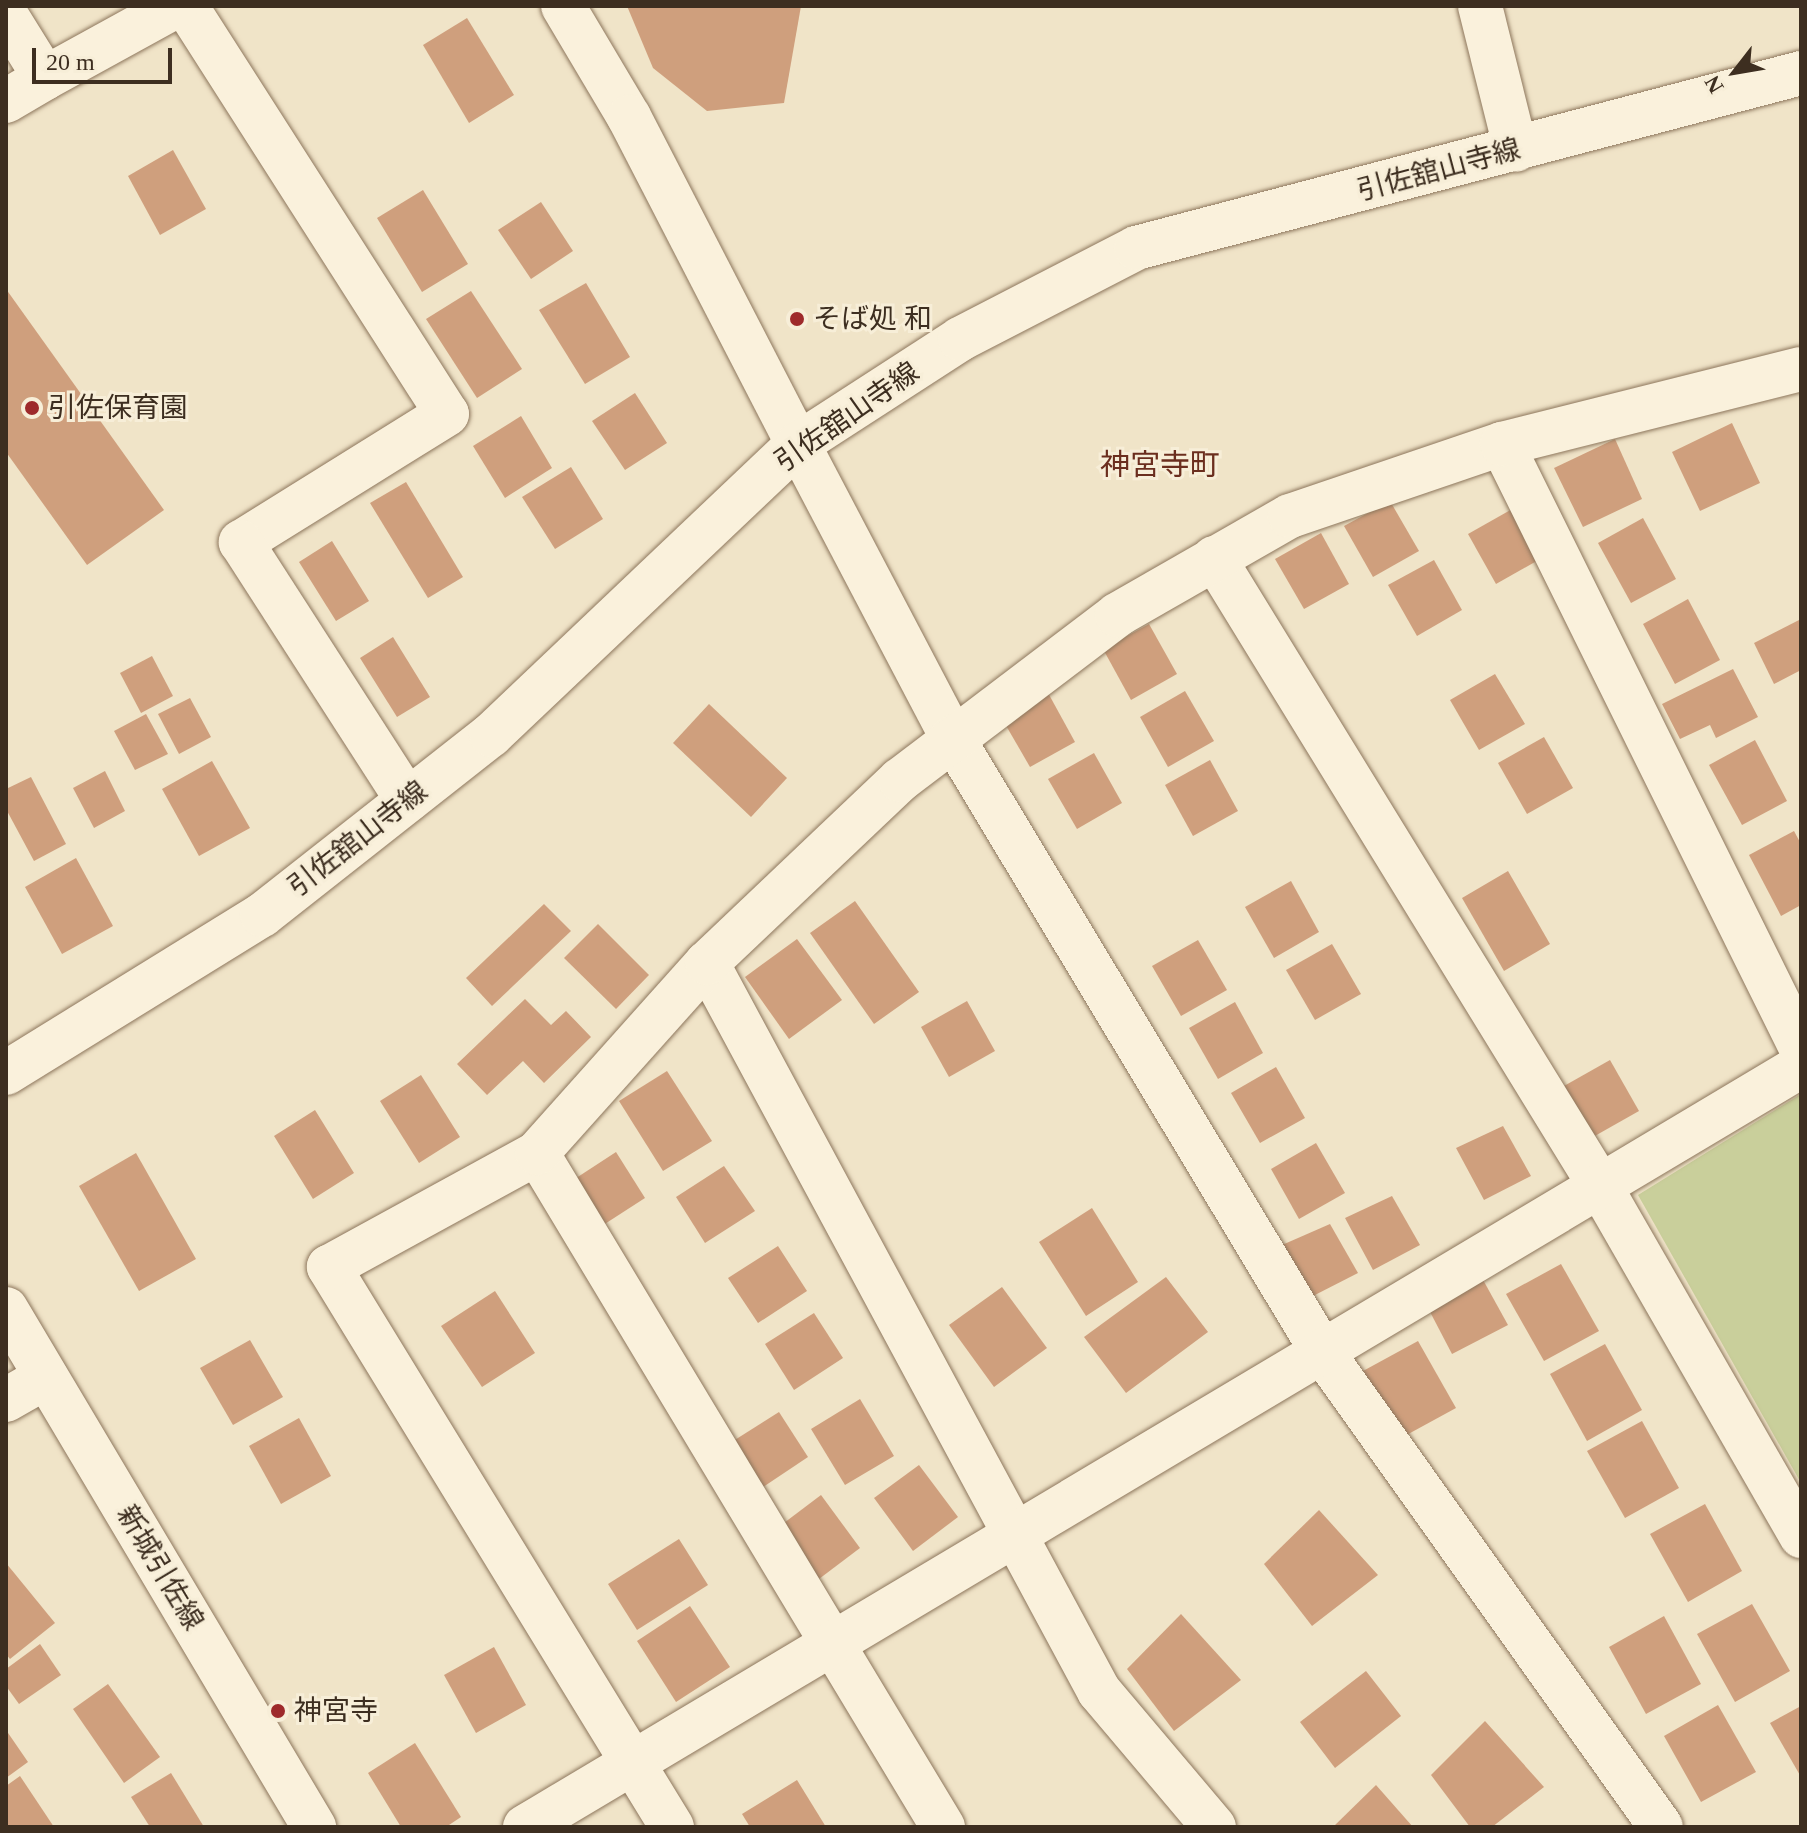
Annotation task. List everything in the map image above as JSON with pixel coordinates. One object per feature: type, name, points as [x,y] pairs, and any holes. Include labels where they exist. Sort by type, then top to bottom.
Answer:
[{"type":"street","points":[[6,101],[176,6]]},
{"type":"street","points":[[186,6],[447,414],[241,542],[407,800]]},
{"type":"street","points":[[563,6],[629,117],[952,737],[1323,1353],[1661,1827]]},
{"type":"street","points":[[1480,6],[1516,150]]},
{"type":"street","points":[[6,15],[45,78]]},
{"type":"street","name":"引佐舘山寺線","points":[[6,1073],[262,915],[491,735],[798,444],[960,339],[1136,248],[1801,73]]},
{"type":"street","points":[[672,1827],[636,1763],[329,1267],[537,1153],[707,963],[952,737],[1117,615],[1290,516],[1502,444],[1801,369]]},
{"type":"street","points":[[1502,444],[1801,1048]]},
{"type":"street","points":[[1214,558],[1600,1186],[1801,1536]]},
{"type":"street","points":[[707,963],[1099,1691],[1214,1827]]},
{"type":"street","points":[[525,1827],[1015,1539],[1801,1066]]},
{"type":"street","points":[[537,1153],[835,1643],[943,1827]]},
{"type":"street","name":"新城引佐線","points":[[6,1309],[314,1827]]},
{"type":"street","points":[[6,1400],[46,1377]]},
{"type":"green space","points":[[1801,1094],[1801,1483],[1638,1195]]},
{"type":"building","points":[[627,6],[801,6],[784,103],[707,111],[653,68]]},
{"type":"building","points":[[467,18],[514,95],[469,123],[423,45]]},
{"type":"building","points":[[173,150],[206,209],[160,235],[128,176]]},
{"type":"building","points":[[423,190],[468,264],[422,292],[377,218]]},
{"type":"building","points":[[541,202],[573,251],[531,279],[498,230]]},
{"type":"building","points":[[586,283],[630,357],[585,384],[539,310]]},
{"type":"building","points":[[6,289],[164,510],[87,565],[6,452]]},
{"type":"building","points":[[471,291],[522,369],[477,398],[426,319]]},
{"type":"building","points":[[635,393],[667,443],[625,470],[592,421]]},
{"type":"building","points":[[521,416],[552,468],[505,498],[473,446]]},
{"type":"building","points":[[1732,423],[1760,483],[1700,511],[1672,452]]},
{"type":"building","points":[[1615,439],[1642,499],[1583,527],[1554,468]]},
{"type":"building","points":[[571,467],[603,519],[555,549],[522,497]]},
{"type":"building","points":[[406,482],[463,577],[428,598],[370,503]]},
{"type":"building","points":[[1390,501],[1419,551],[1373,577],[1344,526]]},
{"type":"building","points":[[1514,508],[1542,558],[1496,584],[1468,534]]},
{"type":"building","points":[[1643,518],[1676,579],[1631,603],[1598,543]]},
{"type":"building","points":[[1321,533],[1349,584],[1304,609],[1275,559]]},
{"type":"building","points":[[332,541],[369,601],[336,621],[299,562]]},
{"type":"building","points":[[1434,560],[1462,610],[1417,636],[1388,585]]},
{"type":"building","points":[[1688,599],[1720,660],[1675,684],[1643,624]]},
{"type":"building","points":[[1801,619],[1801,670],[1774,684],[1754,643]]},
{"type":"building","points":[[1149,624],[1177,674],[1131,700],[1103,649]]},
{"type":"building","points":[[393,637],[430,697],[397,717],[360,658]]},
{"type":"building","points":[[152,656],[173,696],[141,713],[120,673]]},
{"type":"building","points":[[1733,669],[1758,717],[1716,738],[1710,725],[1680,739],[1662,704]]},
{"type":"building","points":[[1495,674],[1525,724],[1479,750],[1450,700]]},
{"type":"building","points":[[1047,691],[1075,742],[1030,767],[1001,717]]},
{"type":"building","points":[[1185,691],[1214,741],[1168,767],[1140,717]]},
{"type":"building","points":[[190,698],[211,737],[179,754],[158,714]]},
{"type":"building","points":[[709,704],[787,778],[751,817],[673,743]]},
{"type":"building","points":[[146,714],[168,754],[135,770],[114,731]]},
{"type":"building","points":[[1544,737],[1573,788],[1527,814],[1498,763]]},
{"type":"building","points":[[1755,740],[1787,801],[1742,825],[1709,765]]},
{"type":"building","points":[[1094,753],[1122,803],[1077,829],[1048,779]]},
{"type":"building","points":[[1210,760],[1238,811],[1193,836],[1165,785]]},
{"type":"building","points":[[212,761],[250,828],[199,856],[162,789]]},
{"type":"building","points":[[105,771],[125,811],[94,828],[73,788]]},
{"type":"building","points":[[31,777],[66,844],[34,861],[6,809],[6,789]]},
{"type":"building","points":[[1794,831],[1801,844],[1801,905],[1781,916],[1749,855]]},
{"type":"building","points":[[76,858],[113,926],[62,954],[25,887]]},
{"type":"building","points":[[1508,871],[1550,944],[1504,971],[1462,898]]},
{"type":"building","points":[[1291,881],[1319,932],[1274,958],[1245,907]]},
{"type":"building","points":[[855,901],[919,992],[874,1024],[810,933]]},
{"type":"building","points":[[544,904],[571,931],[492,1006],[466,978]]},
{"type":"building","points":[[598,924],[649,975],[616,1009],[564,958]]},
{"type":"building","points":[[797,939],[842,1000],[789,1039],[745,977]]},
{"type":"building","points":[[1198,940],[1227,990],[1181,1016],[1152,966]]},
{"type":"building","points":[[1332,944],[1361,994],[1315,1020],[1286,970]]},
{"type":"building","points":[[525,999],[551,1025],[566,1011],[591,1037],[544,1083],[523,1061],[487,1095],[457,1064]]},
{"type":"building","points":[[967,1001],[995,1051],[949,1077],[921,1027]]},
{"type":"building","points":[[1235,1002],[1263,1053],[1218,1079],[1189,1028]]},
{"type":"building","points":[[1610,1060],[1639,1111],[1593,1137],[1564,1086]]},
{"type":"building","points":[[1276,1067],[1305,1118],[1260,1143],[1231,1093]]},
{"type":"building","points":[[667,1071],[712,1141],[663,1171],[619,1101]]},
{"type":"building","points":[[421,1075],[460,1137],[419,1163],[380,1101]]},
{"type":"building","points":[[315,1110],[354,1173],[313,1199],[274,1136]]},
{"type":"building","points":[[1503,1126],[1531,1176],[1484,1200],[1456,1148]]},
{"type":"building","points":[[1316,1143],[1345,1193],[1299,1219],[1271,1169]]},
{"type":"building","points":[[616,1152],[645,1198],[597,1229],[567,1184]]},
{"type":"building","points":[[136,1153],[196,1259],[139,1291],[79,1186]]},
{"type":"building","points":[[724,1166],[755,1211],[705,1243],[676,1197]]},
{"type":"building","points":[[1392,1196],[1420,1245],[1373,1270],[1345,1218]]},
{"type":"building","points":[[1092,1208],[1138,1282],[1086,1316],[1039,1242]]},
{"type":"building","points":[[1330,1224],[1358,1273],[1311,1297],[1282,1245]]},
{"type":"building","points":[[778,1246],[807,1291],[758,1323],[728,1278]]},
{"type":"building","points":[[1561,1264],[1599,1331],[1544,1361],[1506,1294]]},
{"type":"building","points":[[1166,1277],[1208,1332],[1126,1393],[1084,1337]]},
{"type":"building","points":[[1482,1278],[1508,1325],[1452,1354],[1428,1308]]},
{"type":"building","points":[[1002,1287],[1047,1348],[994,1387],[949,1325]]},
{"type":"building","points":[[495,1291],[535,1353],[482,1387],[441,1326]]},
{"type":"building","points":[[814,1313],[843,1358],[794,1390],[765,1344]]},
{"type":"building","points":[[250,1340],[283,1397],[233,1425],[200,1368]]},
{"type":"building","points":[[1418,1341],[1456,1408],[1401,1438],[1363,1371]]},
{"type":"building","points":[[1605,1344],[1642,1410],[1587,1441],[1550,1374]]},
{"type":"building","points":[[860,1399],[894,1456],[845,1485],[811,1429]]},
{"type":"building","points":[[779,1412],[808,1457],[760,1489],[730,1443]]},
{"type":"building","points":[[299,1418],[331,1476],[281,1504],[249,1446]]},
{"type":"building","points":[[1642,1421],[1679,1488],[1625,1518],[1587,1451]]},
{"type":"building","points":[[919,1465],[958,1517],[913,1551],[874,1498]]},
{"type":"building","points":[[821,1495],[860,1548],[815,1582],[776,1529]]},
{"type":"building","points":[[1705,1504],[1742,1571],[1688,1602],[1650,1534]]},
{"type":"building","points":[[1319,1510],[1378,1575],[1312,1626],[1264,1564]]},
{"type":"building","points":[[679,1539],[708,1585],[637,1630],[608,1584]]},
{"type":"building","points":[[6,1563],[55,1623],[10,1659],[6,1654]]},
{"type":"building","points":[[1752,1604],[1790,1671],[1735,1702],[1697,1634]]},
{"type":"building","points":[[690,1606],[730,1667],[676,1702],[637,1641]]},
{"type":"building","points":[[1181,1614],[1241,1680],[1174,1731],[1127,1669]]},
{"type":"building","points":[[1664,1616],[1701,1684],[1646,1714],[1609,1647]]},
{"type":"building","points":[[40,1644],[61,1675],[19,1704],[6,1686],[6,1669]]},
{"type":"building","points":[[494,1647],[526,1705],[476,1733],[444,1675]]},
{"type":"building","points":[[1366,1671],[1401,1716],[1335,1768],[1300,1722]]},
{"type":"building","points":[[108,1684],[160,1757],[124,1783],[73,1709]]},
{"type":"building","points":[[1718,1705],[1756,1772],[1701,1802],[1664,1736]]},
{"type":"building","points":[[1801,1706],[1801,1777],[1770,1723]]},
{"type":"building","points":[[1485,1721],[1544,1787],[1492,1827],[1470,1827],[1431,1775]]},
{"type":"building","points":[[6,1730],[28,1762],[6,1778]]},
{"type":"building","points":[[415,1743],[461,1817],[446,1827],[401,1827],[368,1773]]},
{"type":"building","points":[[171,1773],[204,1827],[150,1827],[131,1797]]},
{"type":"building","points":[[20,1776],[54,1827],[6,1827],[6,1786]]},
{"type":"building","points":[[797,1780],[826,1827],[750,1827],[742,1814]]},
{"type":"building","points":[[1376,1785],[1413,1827],[1333,1827]]},
{"type":"place","name":"そば処 和","points":[[797,319]]},
{"type":"place","name":"引佐保育園","points":[[32,408]]},
{"type":"place","name":"神宮寺","points":[[278,1711]]},
{"type":"district","name":"神宮寺町","points":[[1160,465]]}]
